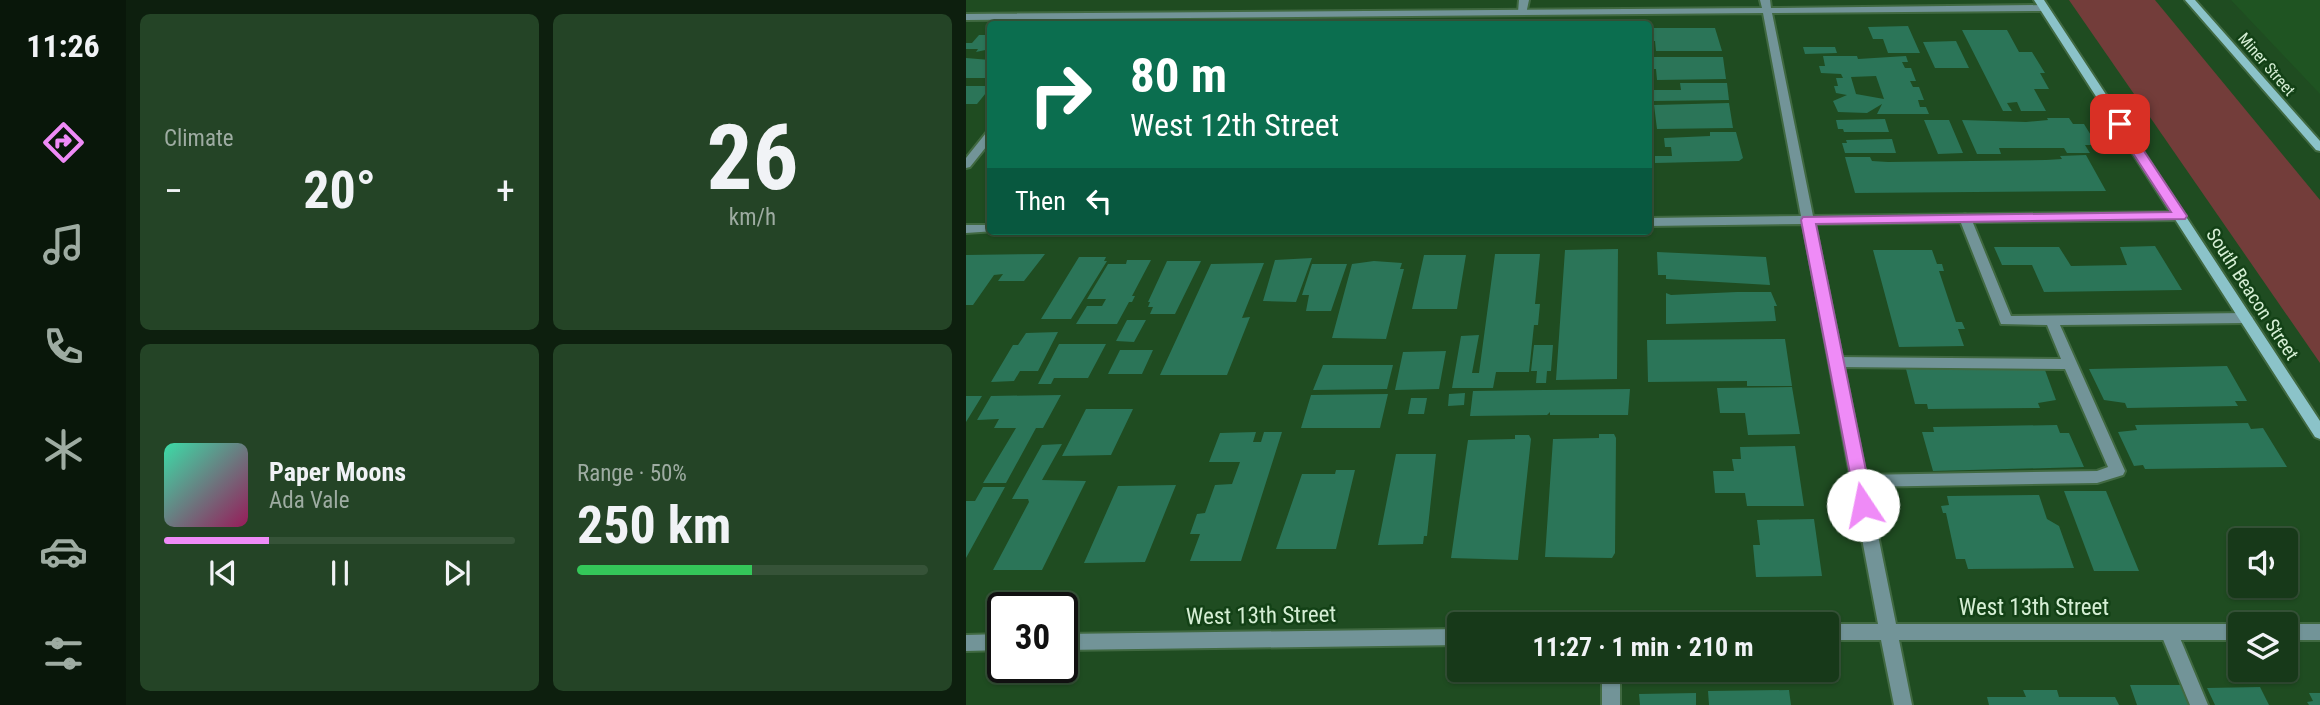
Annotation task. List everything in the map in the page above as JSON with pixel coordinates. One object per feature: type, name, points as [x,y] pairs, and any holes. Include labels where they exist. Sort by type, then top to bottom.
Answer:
[{"type":"street","points":[[1523,12],[1524,0]]},
{"type":"street","name":"Miner Street","points":[[2190,0],[2320,148]]},
{"type":"street","points":[[966,17],[1092,11],[1523,12],[1766,5],[2042,4]]},
{"type":"street","name":"South Beacon Street","points":[[2042,4],[2320,433]]},
{"type":"street","points":[[1766,5],[1903,705]]},
{"type":"street","points":[[1084,21],[1092,11]]},
{"type":"street","points":[[966,165],[987,139]]},
{"type":"street","points":[[1652,222],[2180,216]]},
{"type":"street","points":[[1965,218],[2006,321],[2246,318]]},
{"type":"street","points":[[966,229],[987,229]]},
{"type":"street","points":[[1859,481],[2097,477],[2117,471],[2052,321]]},
{"type":"street","points":[[1836,362],[2070,364]]},
{"type":"street","name":"West 13th Street","points":[[1839,632],[2228,632]]},
{"type":"street","points":[[2169,632],[2199,705]]},
{"type":"street","points":[[2298,632],[2320,632]]},
{"type":"street","name":"West 13th Street","points":[[1078,642],[1447,636]]},
{"type":"street","points":[[966,643],[987,642]]},
{"type":"street","points":[[1611,682],[1611,705]]},
{"type":"shaded area","points":[[2069,0],[2155,0],[2320,200],[2320,363]]},
{"type":"shaded area","points":[[2231,0],[2320,0],[2320,94]]},
{"type":"building","points":[[1908,26],[1920,53],[1888,53],[1883,39],[1873,39],[1868,27]]},
{"type":"building","points":[[1652,28],[1715,28],[1722,51],[1656,51],[1655,41],[1652,41]]},
{"type":"building","points":[[1962,30],[2007,30],[2019,52],[2032,52],[2045,73],[2040,73],[2049,89],[2034,89],[2046,111],[2021,111],[2017,102],[2007,103],[2012,111],[2003,111]]},
{"type":"building","points":[[979,35],[987,35],[987,50],[976,52],[978,49],[966,49],[966,43],[972,43]]},
{"type":"building","points":[[1956,41],[1969,68],[1935,68],[1923,42]]},
{"type":"building","points":[[1803,47],[1835,47],[1837,53],[1805,54]]},
{"type":"building","points":[[1823,56],[1857,56],[1858,59],[1906,56],[1908,62],[1902,62],[1905,68],[1911,68],[1916,81],[1910,81],[1913,87],[1919,87],[1924,100],[1918,100],[1920,107],[1926,107],[1929,114],[1877,114],[1882,104],[1867,113],[1838,112],[1833,101],[1847,95],[1836,93],[1834,86],[1838,86],[1836,78],[1843,78],[1841,74],[1821,73],[1819,66],[1825,66]],"holes":[[[1876,76],[1884,99],[1856,94],[1851,77]]]},
{"type":"building","points":[[1652,57],[1723,57],[1726,79],[1657,80],[1656,69],[1652,69]]},
{"type":"building","points":[[966,58],[987,60],[987,78],[966,78]]},
{"type":"building","points":[[1680,83],[1727,83],[1729,100],[1654,101],[1653,90],[1681,90]]},
{"type":"building","points":[[966,86],[987,86],[987,92],[977,104],[966,104]]},
{"type":"building","points":[[1729,103],[1733,128],[1657,129],[1654,105]]},
{"type":"building","points":[[2047,118],[2069,118],[2073,124],[2084,124],[2097,145],[2085,145],[2090,153],[2067,153],[2064,148],[1999,148],[2001,154],[1977,154],[1962,120],[2026,122],[2048,120]]},
{"type":"building","points":[[1885,119],[1889,132],[1844,132],[1843,129],[1838,129],[1836,120]]},
{"type":"building","points":[[1924,120],[1949,120],[1963,153],[1938,154]]},
{"type":"building","points":[[1710,132],[1736,132],[1743,158],[1739,161],[1655,163],[1655,156],[1672,156],[1671,147],[1665,147],[1664,138],[1710,136]]},
{"type":"building","points":[[1892,139],[1896,153],[1845,153],[1842,143],[1847,143],[1846,140]]},
{"type":"building","points":[[2086,155],[2106,191],[1855,193],[1845,157],[1870,157],[1872,161],[1888,162],[2046,160],[2062,159],[2060,156]]},
{"type":"building","points":[[2155,246],[2182,290],[2044,292],[2032,265],[2002,265],[1994,247],[2059,247],[2071,266],[2127,265],[2120,247]]},
{"type":"building","points":[[1618,249],[1617,379],[1556,380],[1565,250]]},
{"type":"building","points":[[1873,250],[1932,250],[1937,264],[1942,264],[1944,271],[1939,271],[1956,322],[1962,322],[1965,329],[1958,329],[1964,346],[1899,347]]},
{"type":"building","points":[[1657,252],[1766,257],[1770,285],[1666,279],[1666,275],[1658,275]]},
{"type":"building","points":[[1045,254],[1024,281],[998,281],[1003,274],[994,275],[973,305],[966,305],[966,255]]},
{"type":"building","points":[[1495,254],[1540,254],[1535,304],[1540,304],[1538,325],[1534,325],[1529,372],[1496,372],[1493,388],[1452,388],[1461,336],[1479,335],[1472,373],[1479,373]]},
{"type":"building","points":[[1424,255],[1466,255],[1457,309],[1412,309]]},
{"type":"building","points":[[1079,257],[1106,257],[1104,261],[1107,261],[1071,319],[1041,319]]},
{"type":"building","points":[[1312,258],[1296,302],[1263,301],[1275,260]]},
{"type":"building","points":[[1127,260],[1151,260],[1132,296],[1135,296],[1132,302],[1129,302],[1117,324],[1076,324],[1087,306],[1102,306],[1106,299],[1087,299],[1108,264],[1126,264]]},
{"type":"building","points":[[1167,261],[1201,261],[1175,314],[1150,314],[1153,307],[1148,307],[1148,302]]},
{"type":"building","points":[[1374,261],[1402,263],[1400,269],[1404,269],[1386,339],[1332,338],[1352,264]]},
{"type":"building","points":[[1264,263],[1242,318],[1250,317],[1227,375],[1160,375],[1211,264]]},
{"type":"building","points":[[1312,264],[1347,264],[1331,311],[1306,311],[1309,295],[1302,295]]},
{"type":"building","points":[[1771,292],[1777,306],[1774,306],[1776,321],[1666,324],[1666,293]]},
{"type":"building","points":[[1127,320],[1146,320],[1134,342],[1116,341]]},
{"type":"building","points":[[1058,332],[1038,371],[1020,371],[1014,381],[991,382],[1013,345],[1018,345],[1026,333]]},
{"type":"building","points":[[1785,339],[1792,386],[1747,386],[1747,381],[1648,382],[1647,340]]},
{"type":"building","points":[[1059,344],[1106,344],[1088,378],[1054,378],[1051,384],[1038,384]]},
{"type":"building","points":[[1534,345],[1553,345],[1551,371],[1547,371],[1546,383],[1536,383],[1537,371],[1531,371]]},
{"type":"building","points":[[1120,350],[1153,350],[1142,374],[1108,374]]},
{"type":"building","points":[[1446,351],[1439,389],[1395,390],[1403,352]]},
{"type":"building","points":[[1323,365],[1393,365],[1387,389],[1313,390]]},
{"type":"building","points":[[2227,366],[2247,401],[2235,401],[2238,406],[2127,408],[2125,403],[2104,400],[2089,369]]},
{"type":"building","points":[[1906,369],[2045,370],[2056,400],[2038,403],[2040,408],[1928,409],[1927,404],[1915,404]]},
{"type":"building","points":[[1792,387],[1800,434],[1748,435],[1745,413],[1720,413],[1717,388]]},
{"type":"building","points":[[1630,389],[1628,415],[1550,415],[1550,412],[1547,415],[1470,416],[1473,391]]},
{"type":"building","points":[[1465,393],[1464,405],[1448,406],[1449,394]]},
{"type":"building","points":[[1388,394],[1380,428],[1301,428],[1311,395]]},
{"type":"building","points":[[1061,395],[1043,428],[1036,428],[1006,483],[983,483],[1016,428],[994,428],[999,419],[977,420],[991,396]]},
{"type":"building","points":[[966,396],[982,396],[966,422]]},
{"type":"building","points":[[1411,398],[1427,398],[1424,414],[1408,414]]},
{"type":"building","points":[[1086,409],[1133,409],[1111,455],[1062,456]]},
{"type":"building","points":[[2248,423],[2251,429],[2263,428],[2287,467],[2145,469],[2143,465],[2134,466],[2118,432],[2137,430],[2135,425]]},
{"type":"building","points":[[2057,425],[2060,433],[2069,433],[2084,467],[1933,471],[1922,432],[1934,432],[1933,427]]},
{"type":"building","points":[[1256,432],[1253,442],[1261,442],[1264,432],[1282,432],[1241,561],[1190,561],[1200,534],[1190,534],[1197,514],[1205,513],[1215,485],[1232,484],[1240,462],[1209,462],[1220,433]]},
{"type":"building","points":[[1599,434],[1614,434],[1616,438],[1615,553],[1612,558],[1545,557],[1553,439],[1599,438]]},
{"type":"building","points":[[1515,435],[1529,435],[1531,439],[1518,560],[1451,558],[1468,440],[1515,439]]},
{"type":"building","points":[[1062,444],[1042,480],[1086,481],[1042,570],[993,570],[1029,502],[1028,499],[1012,499],[1042,445]]},
{"type":"building","points":[[1795,446],[1804,506],[1747,506],[1745,493],[1715,493],[1713,471],[1734,471],[1732,459],[1741,459],[1740,447]]},
{"type":"building","points":[[1396,454],[1436,454],[1427,536],[1424,536],[1423,544],[1378,545]]},
{"type":"building","points":[[1336,470],[1355,470],[1336,549],[1276,549],[1302,474],[1335,474]]},
{"type":"building","points":[[1176,485],[1145,562],[1084,563],[1118,486]]},
{"type":"building","points":[[983,487],[1005,487],[966,558],[966,501],[975,501]]},
{"type":"building","points":[[2064,491],[2106,491],[2139,571],[2094,571]]},
{"type":"building","points":[[2039,495],[2047,519],[2059,526],[2074,568],[1968,569],[1965,559],[1956,559],[1946,513],[1943,513],[1941,506],[1949,505],[1947,496]]},
{"type":"building","points":[[1814,519],[1822,576],[1756,577],[1753,545],[1760,545],[1757,520]]},
{"type":"building","points":[[2130,685],[2181,685],[2189,705],[2137,705]]},
{"type":"building","points":[[2260,687],[2269,705],[2215,705],[2207,688]]},
{"type":"building","points":[[1789,690],[1791,705],[1709,705],[1708,691]]},
{"type":"building","points":[[2023,690],[2057,690],[2059,697],[2115,697],[2119,705],[1989,705],[1987,697],[2026,697]]},
{"type":"building","points":[[1696,693],[1696,705],[1640,705],[1639,694]]},
{"type":"building","points":[[2309,693],[2320,693],[2320,705],[2309,705],[2307,702],[2313,701]]},
{"type":"route","points":[[1863,505],[1808,220],[2180,216],[2120,124]]}]
